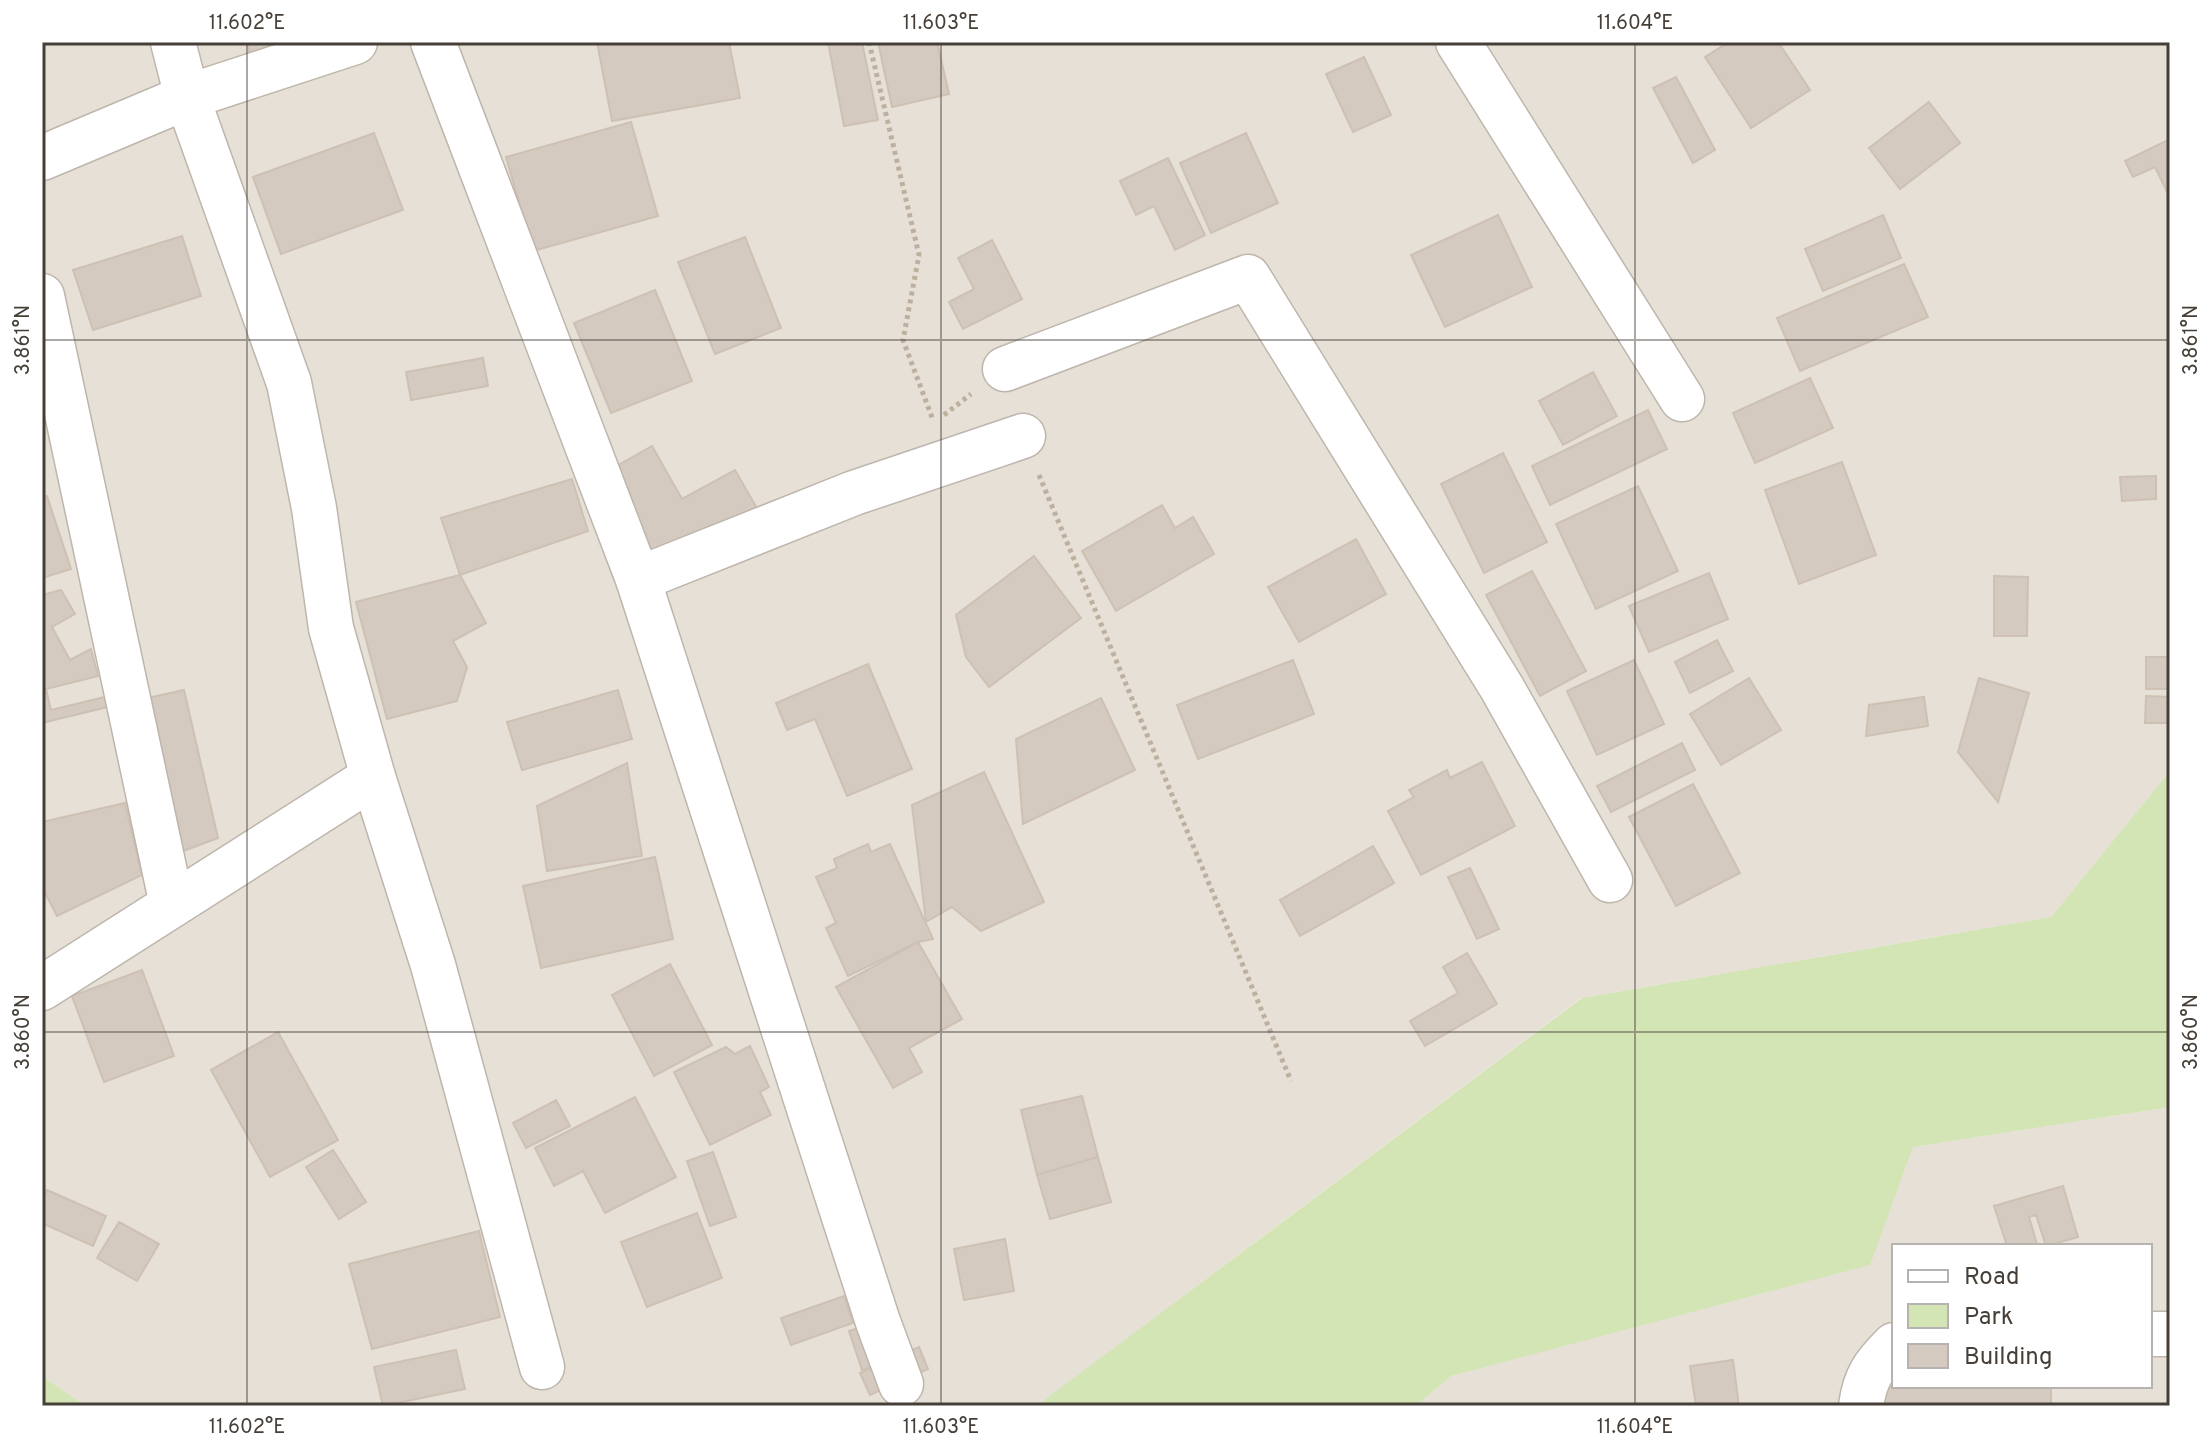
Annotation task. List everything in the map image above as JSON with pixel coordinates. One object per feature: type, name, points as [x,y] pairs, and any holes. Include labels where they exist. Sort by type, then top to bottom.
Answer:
[{"type":"street","points":[[173,42],[187,97],[289,383],[314,508],[331,628],[373,777],[433,965],[542,1367]]},
{"type":"street","points":[[42,158],[187,97],[355,42]]},
{"type":"street","points":[[433,42],[638,579],[878,1322],[901,1384]]},
{"type":"street","points":[[1458,42],[1682,399]]},
{"type":"street","points":[[1005,369],[1248,277],[1502,688],[1610,880]]},
{"type":"street","points":[[42,296],[172,905]]},
{"type":"street","points":[[638,579],[854,493],[1023,436]]},
{"type":"street","points":[[42,988],[373,777]]},
{"type":"street","points":[[1861,1406],[1863,1389],[1873,1366],[1892,1347]]},
{"type":"path","points":[[869,42],[919,255],[903,340],[934,422],[1005,369]]},
{"type":"path","points":[[1023,436],[1291,1081]]},
{"type":"shaded area","points":[[42,42],[2170,42],[2170,771],[2051,917],[1581,998],[1036,1406],[84,1405],[42,1376]]},
{"type":"shaded area","points":[[2170,1107],[2170,1406],[1416,1406],[1451,1376],[1869,1265],[1913,1147]]},
{"type":"green space","points":[[2170,771],[2170,1107],[1913,1147],[1870,1265],[1451,1376],[1416,1406],[1036,1406],[1582,998],[2051,917]]},
{"type":"green space","points":[[42,1376],[84,1405],[95,1406],[42,1406]]},
{"type":"building","points":[[248,42],[299,42],[250,59]]},
{"type":"building","points":[[597,42],[729,42],[740,98],[612,121]]},
{"type":"building","points":[[828,42],[862,42],[878,120],[844,126]]},
{"type":"building","points":[[878,42],[937,42],[949,94],[892,107]]},
{"type":"building","points":[[1729,42],[1778,42],[1810,90],[1751,128],[1705,57]]},
{"type":"building","points":[[1364,57],[1391,115],[1353,132],[1326,74]]},
{"type":"building","points":[[1676,77],[1715,150],[1693,163],[1653,88]]},
{"type":"building","points":[[1929,102],[1960,143],[1900,189],[1869,148]]},
{"type":"building","points":[[631,122],[658,216],[533,251],[506,157]]},
{"type":"building","points":[[374,133],[403,210],[281,254],[253,177]]},
{"type":"building","points":[[1246,133],[1278,203],[1211,233],[1180,163]]},
{"type":"building","points":[[2170,139],[2170,198],[2155,167],[2133,177],[2125,161]]},
{"type":"building","points":[[1168,158],[1205,235],[1175,250],[1154,206],[1136,215],[1120,181]]},
{"type":"building","points":[[1498,215],[1532,287],[1445,327],[1411,255]]},
{"type":"building","points":[[1883,215],[1901,258],[1823,291],[1805,249]]},
{"type":"building","points":[[182,236],[201,296],[93,330],[73,270]]},
{"type":"building","points":[[745,237],[781,328],[715,354],[678,262]]},
{"type":"building","points":[[992,240],[1022,299],[963,329],[949,302],[974,289],[958,258]]},
{"type":"building","points":[[1904,264],[1928,317],[1800,371],[1777,318]]},
{"type":"building","points":[[655,290],[692,381],[611,413],[574,323]]},
{"type":"building","points":[[483,358],[488,386],[411,400],[406,372]]},
{"type":"building","points":[[1593,372],[1617,416],[1563,445],[1539,401]]},
{"type":"building","points":[[1810,378],[1833,428],[1755,463],[1733,413]]},
{"type":"building","points":[[1648,410],[1667,449],[1550,505],[1532,466]]},
{"type":"building","points":[[652,446],[682,499],[735,470],[766,524],[661,582],[601,475]]},
{"type":"building","points":[[1503,453],[1547,542],[1484,573],[1441,484]]},
{"type":"building","points":[[1842,462],[1876,555],[1799,584],[1765,490]]},
{"type":"building","points":[[2156,476],[2156,499],[2122,501],[2120,477]]},
{"type":"building","points":[[572,479],[588,531],[460,575],[441,518]]},
{"type":"building","points":[[1638,486],[1678,571],[1596,609],[1556,524]]},
{"type":"building","points":[[47,496],[71,569],[42,578],[42,498]]},
{"type":"building","points":[[1162,505],[1175,528],[1193,517],[1214,554],[1116,611],[1082,551]]},
{"type":"building","points":[[1356,539],[1386,594],[1299,642],[1268,587]]},
{"type":"building","points":[[1034,556],[1081,618],[989,687],[966,657],[956,615]]},
{"type":"building","points":[[1532,571],[1586,671],[1540,696],[1486,595]]},
{"type":"building","points":[[1709,573],[1728,619],[1649,652],[1629,606]]},
{"type":"building","points":[[460,575],[486,623],[453,641],[467,667],[457,701],[387,719],[356,602]]},
{"type":"building","points":[[1994,576],[2028,577],[2027,636],[1994,636]]},
{"type":"building","points":[[61,590],[75,614],[52,627],[70,660],[91,649],[98,676],[46,689],[51,710],[113,695],[116,705],[42,723],[42,595]]},
{"type":"building","points":[[1717,640],[1733,671],[1690,693],[1675,662]]},
{"type":"building","points":[[2146,657],[2169,657],[2169,689],[2146,689]]},
{"type":"building","points":[[1293,660],[1314,714],[1198,759],[1177,705]]},
{"type":"building","points":[[1634,660],[1664,724],[1597,755],[1567,691]]},
{"type":"building","points":[[868,664],[912,769],[847,796],[815,719],[787,730],[776,703]]},
{"type":"building","points":[[1749,678],[1781,730],[1721,765],[1690,714]]},
{"type":"building","points":[[1979,678],[2029,693],[1998,802],[1958,752]]},
{"type":"building","points":[[184,690],[218,838],[149,864],[116,705]]},
{"type":"building","points":[[618,690],[632,739],[522,770],[507,722]]},
{"type":"building","points":[[2146,696],[2170,697],[2170,723],[2145,723]]},
{"type":"building","points":[[1924,697],[1928,726],[1866,736],[1869,705]]},
{"type":"building","points":[[1101,698],[1135,770],[1023,824],[1016,739]]},
{"type":"building","points":[[1682,743],[1695,770],[1611,812],[1597,786]]},
{"type":"building","points":[[1482,762],[1515,826],[1421,875],[1388,811],[1414,797],[1409,790],[1447,770],[1450,778]]},
{"type":"building","points":[[627,763],[642,856],[547,871],[537,806]]},
{"type":"building","points":[[984,772],[1044,902],[981,931],[952,907],[926,922],[912,805]]},
{"type":"building","points":[[1693,784],[1740,873],[1676,906],[1629,817]]},
{"type":"building","points":[[125,803],[142,875],[57,916],[42,887],[42,822]]},
{"type":"building","points":[[868,844],[871,852],[890,844],[933,939],[918,942],[848,976],[826,928],[836,923],[816,877],[837,868],[834,859]]},
{"type":"building","points":[[1373,846],[1394,883],[1300,936],[1280,900]]},
{"type":"building","points":[[655,857],[673,939],[541,968],[523,886]]},
{"type":"building","points":[[1470,868],[1499,929],[1477,939],[1448,877]]},
{"type":"building","points":[[918,942],[962,1019],[909,1048],[922,1072],[893,1088],[836,987]]},
{"type":"building","points":[[1467,953],[1497,1004],[1425,1046],[1410,1021],[1458,993],[1443,967]]},
{"type":"building","points":[[670,964],[712,1045],[654,1076],[612,995]]},
{"type":"building","points":[[142,970],[174,1056],[104,1082],[72,996]]},
{"type":"building","points":[[278,1032],[338,1140],[270,1177],[211,1070]]},
{"type":"building","points":[[750,1046],[769,1087],[760,1092],[771,1115],[710,1145],[674,1072],[726,1047],[735,1054]]},
{"type":"building","points":[[1082,1096],[1098,1157],[1037,1175],[1021,1110]]},
{"type":"building","points":[[635,1097],[676,1177],[605,1213],[583,1171],[554,1186],[535,1148]]},
{"type":"building","points":[[556,1100],[570,1126],[526,1148],[513,1123]]},
{"type":"building","points":[[333,1150],[366,1202],[339,1219],[306,1167]]},
{"type":"building","points":[[713,1152],[736,1217],[710,1226],[687,1161]]},
{"type":"building","points":[[1098,1157],[1111,1202],[1050,1219],[1037,1175]]},
{"type":"building","points":[[2063,1186],[2078,1237],[2045,1244],[2036,1215],[2029,1217],[2037,1244],[2006,1244],[1994,1206]]},
{"type":"building","points":[[47,1190],[106,1216],[93,1246],[42,1223],[42,1200]]},
{"type":"building","points":[[697,1213],[722,1278],[647,1307],[621,1242]]},
{"type":"building","points":[[119,1222],[159,1244],[137,1281],[97,1258]]},
{"type":"building","points":[[479,1231],[500,1317],[372,1349],[349,1264]]},
{"type":"building","points":[[1005,1239],[1014,1291],[964,1300],[954,1249]]},
{"type":"building","points":[[844,1296],[853,1323],[791,1345],[781,1318]]},
{"type":"building","points":[[878,1322],[890,1361],[862,1370],[849,1331]]},
{"type":"building","points":[[919,1347],[928,1369],[870,1395],[860,1373]]},
{"type":"building","points":[[456,1350],[465,1389],[383,1406],[374,1367]]},
{"type":"building","points":[[1733,1360],[1739,1406],[1696,1406],[1690,1366]]},
{"type":"building","points":[[1884,1365],[1892,1365],[1892,1388],[2051,1388],[2051,1406],[1884,1406]]}]
